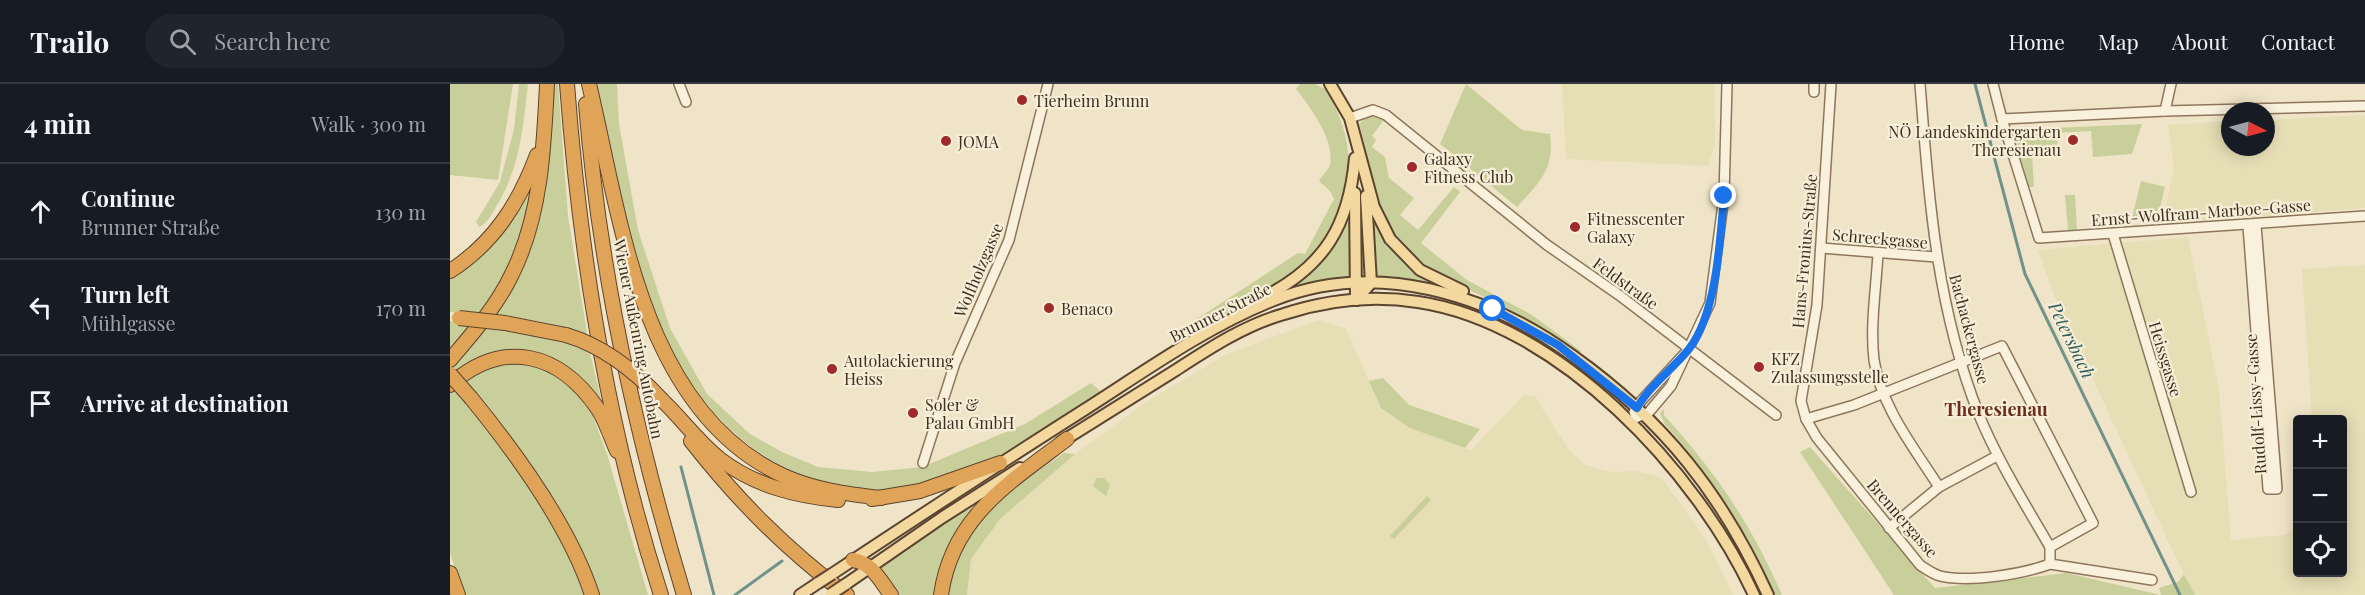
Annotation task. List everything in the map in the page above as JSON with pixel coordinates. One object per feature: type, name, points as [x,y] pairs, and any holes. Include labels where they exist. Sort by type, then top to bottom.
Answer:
[{"type":"highway","points":[[450,360],[484,320],[513,274],[534,208],[541,170],[547,84]]},
{"type":"highway","points":[[567,84],[582,230],[598,331],[627,474],[661,595]]},
{"type":"highway","points":[[587,84],[615,209],[630,262],[649,316],[667,356],[690,394],[734,444],[783,476],[809,486],[881,498]]},
{"type":"highway","name":"Wiener Außenring Autobahn","points":[[587,84],[588,131],[617,327],[654,493],[684,595]]},
{"type":"highway","points":[[450,271],[486,243],[504,222],[519,198],[542,138]]},
{"type":"highway","points":[[455,317],[505,323],[566,335],[599,350],[623,365],[721,459],[748,477],[776,489],[806,497],[846,501],[881,498],[920,491],[1000,463]]},
{"type":"highway","points":[[450,385],[467,370],[486,360],[510,356],[534,358],[557,367],[580,386],[599,411],[627,474]]},
{"type":"highway","points":[[450,374],[506,440],[537,485],[592,595]]},
{"type":"highway","points":[[662,400],[735,496],[770,532],[846,590]]},
{"type":"highway","points":[[941,595],[953,549],[966,526],[1009,483],[1067,439]]},
{"type":"highway","points":[[853,560],[863,561],[870,567],[891,595]]},
{"type":"highway","points":[[450,573],[459,595]]},
{"type":"main road","points":[[1330,84],[1350,118],[1358,156],[1374,207],[1390,239],[1420,270],[1466,292],[1471,300]]},
{"type":"main road","points":[[1356,300],[1371,283],[1358,156]]},
{"type":"main road","points":[[1356,300],[1358,156]]},
{"type":"main road","points":[[1176,351],[1197,332],[1291,282],[1319,256],[1344,218],[1352,192],[1358,156]]},
{"type":"main road","name":"Brunner Straße","points":[[801,595],[1000,463],[1176,351],[1236,317],[1276,299],[1313,289],[1371,283],[1420,286],[1471,300],[1512,318],[1558,345],[1640,411],[1680,452],[1729,518],[1768,595]]},
{"type":"main road","name":"Brunner Straße","points":[[830,594],[846,590],[870,567],[943,517],[1202,353],[1258,323],[1305,308],[1356,300],[1390,298],[1419,302],[1487,322],[1546,355],[1629,421],[1662,456],[1704,508],[1754,595]]},
{"type":"street","points":[[679,84],[686,102]]},
{"type":"street","name":"Wolfholzgasse","points":[[923,463],[955,363],[1009,240],[1048,84]]},
{"type":"street","points":[[1640,411],[1656,405],[1671,386],[1710,303],[1724,196],[1726,84]]},
{"type":"street","name":"Hans-Fronius-Straße","points":[[1806,419],[1801,401],[1817,305],[1831,84]]},
{"type":"street","name":"Bachackergasse","points":[[1920,84],[1936,257],[1943,301],[1978,413],[1997,456],[2050,547]]},
{"type":"street","points":[[1993,84],[2002,119],[2165,111],[2365,106]]},
{"type":"street","points":[[2165,111],[2171,84]]},
{"type":"street","name":"Feldstraße","points":[[1350,118],[1373,110],[1386,115],[1547,244],[1620,295],[1776,414]]},
{"type":"street","name":"Ernst-Wolfram-Marboe-Gasse","points":[[2002,119],[2039,238],[2365,216]]},
{"type":"street","name":"Rudolf-Lissy-Gasse","points":[[2252,225],[2277,489],[2268,489],[2252,225]]},
{"type":"street","name":"Heissgasse","points":[[2113,234],[2191,492]]},
{"type":"street","name":"Schreckgasse","points":[[1821,248],[1936,257]]},
{"type":"street","points":[[1878,254],[1873,332],[1875,362],[1883,393],[1939,487]]},
{"type":"street","points":[[1806,419],[1854,405],[2002,346],[2093,523],[2050,547],[2050,564]]},
{"type":"street","points":[[1629,421],[1640,411],[1674,362],[1690,348]]},
{"type":"street","name":"Brennergasse","points":[[1806,419],[1816,438],[1920,565],[1938,576],[1961,579],[2036,569],[2050,564],[2151,580]]},
{"type":"street","points":[[1889,528],[1939,487],[1997,456]]},
{"type":"shaded area","points":[[1562,84],[1715,84],[1715,144],[1708,166],[1566,159]]},
{"type":"shaded area","points":[[2365,115],[2365,208],[2162,224],[2174,167],[2168,125],[2221,122],[2221,156],[2275,156],[2275,120]]},
{"type":"shaded area","points":[[2188,237],[2219,389],[2231,540],[2283,535],[2293,531],[2293,577],[2347,577],[2347,415],[2312,415],[2302,269],[2365,265],[2365,595],[2195,595],[2055,298],[2038,250]]},
{"type":"shaded area","points":[[1318,320],[1346,329],[1381,408],[1410,428],[1471,450],[1524,395],[1535,397],[1569,450],[1585,465],[1611,472],[1635,471],[1661,477],[1705,538],[1733,595],[967,595],[971,559],[1000,519],[1075,454],[1149,400],[1227,354]]},
{"type":"green space","points":[[450,84],[513,84],[498,180],[450,175]]},
{"type":"green space","points":[[519,84],[528,84],[522,132],[515,163],[496,207],[487,221],[479,227],[476,222],[500,182],[514,129]]},
{"type":"green space","points":[[554,84],[558,84],[568,216],[588,339],[541,322],[491,317],[516,277],[550,138]]},
{"type":"green space","points":[[597,84],[617,84],[619,124],[638,230],[670,328],[707,394],[750,434],[782,452],[818,467],[872,472],[922,467],[1025,424],[1091,383],[1101,392],[1043,431],[1002,454],[960,473],[921,486],[868,490],[834,486],[801,475],[751,447],[710,408],[678,362],[652,310],[632,253],[617,196]]},
{"type":"green space","points":[[1300,84],[1315,84],[1325,89],[1341,121],[1347,143],[1349,167],[1344,207],[1331,233],[1314,254],[1294,272],[1247,303],[1173,342],[1169,337],[1298,253],[1305,254],[1334,199],[1330,191],[1319,181],[1330,165],[1329,145],[1320,124],[1296,89]]},
{"type":"green space","points":[[1466,84],[1522,130],[1550,134],[1550,157],[1544,175],[1517,207],[1440,144]]},
{"type":"green space","points":[[1375,116],[1384,120],[1372,136],[1376,140],[1372,147],[1385,157],[1389,178],[1414,198],[1400,215],[1418,230],[1454,187],[1460,192],[1421,243],[1467,280],[1532,315],[1581,351],[1579,355],[1515,313],[1442,276],[1414,257],[1401,244],[1383,218],[1378,205],[1359,124],[1364,119]]},
{"type":"green space","points":[[2142,124],[2132,154],[2093,157],[2091,131],[2057,133],[2058,153],[2032,155],[2034,187],[2028,187],[2012,130]]},
{"type":"green space","points":[[533,177],[530,206],[509,271],[482,315],[450,312],[450,276],[500,234],[518,209]]},
{"type":"green space","points":[[2141,181],[2165,187],[2156,223],[2132,218]]},
{"type":"green space","points":[[2065,195],[2075,195],[2077,231],[2068,231]]},
{"type":"green space","points":[[1370,213],[1374,214],[1398,252],[1431,284],[1376,277]]},
{"type":"green space","points":[[1349,223],[1349,279],[1295,288],[1294,285],[1328,253]]},
{"type":"green space","points":[[450,321],[475,324],[450,355]]},
{"type":"green space","points":[[486,325],[546,335],[590,353],[603,407],[584,383],[510,352],[485,356],[464,366],[450,378],[450,367]]},
{"type":"green space","points":[[493,363],[534,364],[565,378],[591,411],[607,454],[648,595],[599,595],[574,536],[541,480],[504,428],[462,379]]},
{"type":"green space","points":[[1383,378],[1409,405],[1480,429],[1465,448],[1410,428],[1381,408],[1369,381]]},
{"type":"green space","points":[[453,388],[493,434],[547,511],[575,567],[586,595],[464,595],[450,553],[450,392]]},
{"type":"green space","points":[[1664,409],[1664,415],[1716,479],[1745,522],[1782,595],[1775,595],[1752,548],[1727,505],[1664,423],[1660,413]]},
{"type":"green space","points":[[1810,447],[1935,588],[2066,573],[2161,595],[1894,595],[1800,452]]},
{"type":"green space","points":[[1064,453],[1075,454],[1000,519],[971,559],[967,595],[949,595],[952,570],[960,548],[973,529],[1005,495]]},
{"type":"green space","points":[[1096,478],[1104,478],[1110,485],[1106,496],[1093,486]]},
{"type":"green space","points":[[1427,496],[1431,500],[1394,539],[1390,536]]},
{"type":"green space","points":[[979,502],[936,595],[898,595],[878,567]]},
{"type":"green space","points":[[2184,574],[2195,595],[2161,595],[2159,588],[2178,582]]},
{"type":"waterway","name":"Petersbach","points":[[1975,84],[2025,274],[2180,595]]},
{"type":"waterway","points":[[681,467],[714,595]]},
{"type":"waterway","points":[[735,595],[782,561]]},
{"type":"place","name":"Tierheim Brunn","points":[[1022,100]]},
{"type":"place","name":"NÖ Landeskindergarten Theresienau","points":[[2073,140]]},
{"type":"place","name":"JOMA","points":[[946,141]]},
{"type":"place","name":"Galaxy Fitness Club","points":[[1412,167]]},
{"type":"place","name":"Fitnesscenter Galaxy","points":[[1575,227]]},
{"type":"place","name":"Benaco","points":[[1049,308]]},
{"type":"place","name":"KFZ Zulassungsstelle","points":[[1759,367]]},
{"type":"place","name":"Autolackierung Heiss","points":[[832,369]]},
{"type":"place","name":"Soler & Palau GmbH","points":[[913,413]]},
{"type":"district","name":"Theresienau","points":[[1996,409]]},
{"type":"route","points":[[1493,309],[1558,345],[1589,367],[1637,408],[1674,362],[1690,348],[1710,303],[1724,196]]}]
